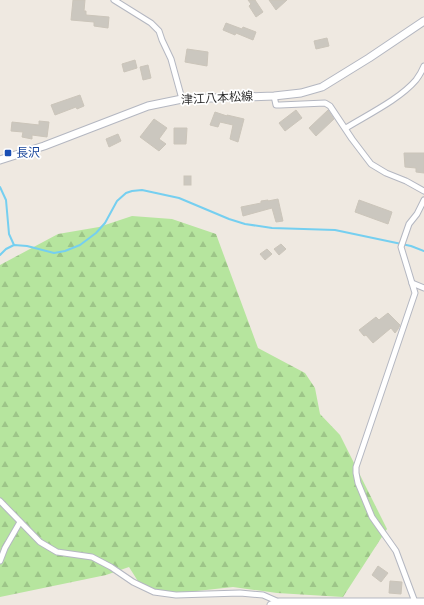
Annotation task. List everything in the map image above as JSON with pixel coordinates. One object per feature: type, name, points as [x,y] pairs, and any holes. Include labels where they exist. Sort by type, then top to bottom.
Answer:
[{"type":"main road","name":"津江八本松線","points":[[0,160],[44,146],[148,106],[182,99],[274,96],[301,93],[322,87],[424,21]]},
{"type":"main road","points":[[271,605],[279,602],[424,602]]},
{"type":"street","points":[[114,0],[151,23],[159,31],[164,46],[171,59],[182,99]]},
{"type":"street","points":[[346,128],[410,87],[418,79],[424,66]]},
{"type":"street","points":[[274,96],[276,105],[325,103],[330,106],[371,164],[386,173],[406,181],[424,191]]},
{"type":"street","points":[[415,602],[396,551],[372,517],[358,483],[356,467],[415,293],[401,247],[409,224],[417,214],[424,200]]},
{"type":"street","points":[[412,282],[424,288]]},
{"type":"street","points":[[0,501],[40,542],[57,552],[92,557],[111,567],[133,582],[154,592],[176,595],[240,593],[263,595],[279,602]]},
{"type":"street","points":[[0,561],[4,548],[20,522]]},
{"type":"green space","points":[[132,216],[172,219],[216,234],[258,348],[305,373],[315,388],[320,414],[340,435],[387,529],[343,597],[277,593],[233,587],[170,594],[141,586],[129,567],[106,575],[0,597],[0,265],[58,234],[99,227]]},
{"type":"building","points":[[73,0],[85,0],[84,11],[86,11],[86,15],[109,17],[108,28],[94,26],[94,22],[71,20]]},
{"type":"building","points":[[248,0],[255,0],[263,12],[256,17],[249,6],[251,4]]},
{"type":"building","points":[[269,0],[287,0],[276,10]]},
{"type":"building","points":[[226,23],[256,32],[253,40],[236,33],[235,35],[223,30]]},
{"type":"building","points":[[327,38],[329,46],[316,49],[314,41]]},
{"type":"building","points":[[187,49],[208,52],[207,66],[185,62]]},
{"type":"building","points":[[135,60],[137,68],[124,72],[122,64]]},
{"type":"building","points":[[148,65],[151,78],[143,80],[140,67]]},
{"type":"building","points":[[80,95],[84,106],[77,109],[76,107],[55,115],[51,105]]},
{"type":"building","points":[[296,110],[302,118],[285,131],[279,123]]},
{"type":"building","points":[[328,110],[334,119],[316,136],[309,128]]},
{"type":"building","points":[[215,112],[244,119],[238,142],[230,139],[233,125],[220,122],[218,127],[210,125]]},
{"type":"building","points":[[154,119],[167,128],[159,139],[166,144],[159,151],[140,137]]},
{"type":"building","points":[[39,121],[49,122],[47,137],[32,135],[32,139],[22,137],[23,132],[11,131],[12,122],[39,125]]},
{"type":"building","points":[[174,128],[187,128],[186,144],[174,144]]},
{"type":"building","points":[[118,134],[121,141],[109,147],[106,139]]},
{"type":"building","points":[[404,153],[424,153],[424,173],[416,172],[416,168],[405,167]]},
{"type":"building","points":[[184,176],[191,176],[191,185],[184,185]]},
{"type":"building","points":[[278,199],[283,221],[276,222],[272,208],[243,216],[241,207],[261,203],[261,201]]},
{"type":"building","points":[[359,200],[392,212],[388,224],[355,212]]},
{"type":"building","points":[[281,244],[286,249],[279,255],[274,249]]},
{"type":"building","points":[[267,249],[272,254],[265,260],[260,254]]},
{"type":"building","points":[[388,313],[400,325],[395,333],[391,328],[373,343],[359,330],[376,317],[379,320]]},
{"type":"building","points":[[378,566],[388,573],[381,582],[372,575]]},
{"type":"building","points":[[390,581],[402,582],[401,594],[389,593]]},
{"type":"waterway","points":[[0,187],[6,200],[9,234],[14,245]]},
{"type":"waterway","points":[[0,255],[6,249],[14,245],[27,246],[54,253],[65,251],[80,245],[96,233],[105,223],[117,201],[126,193],[142,190],[179,198],[229,219],[245,224],[272,228],[335,230],[411,246],[424,251]]},
{"type":"place","name":"長沢","points":[[8,153]]}]
